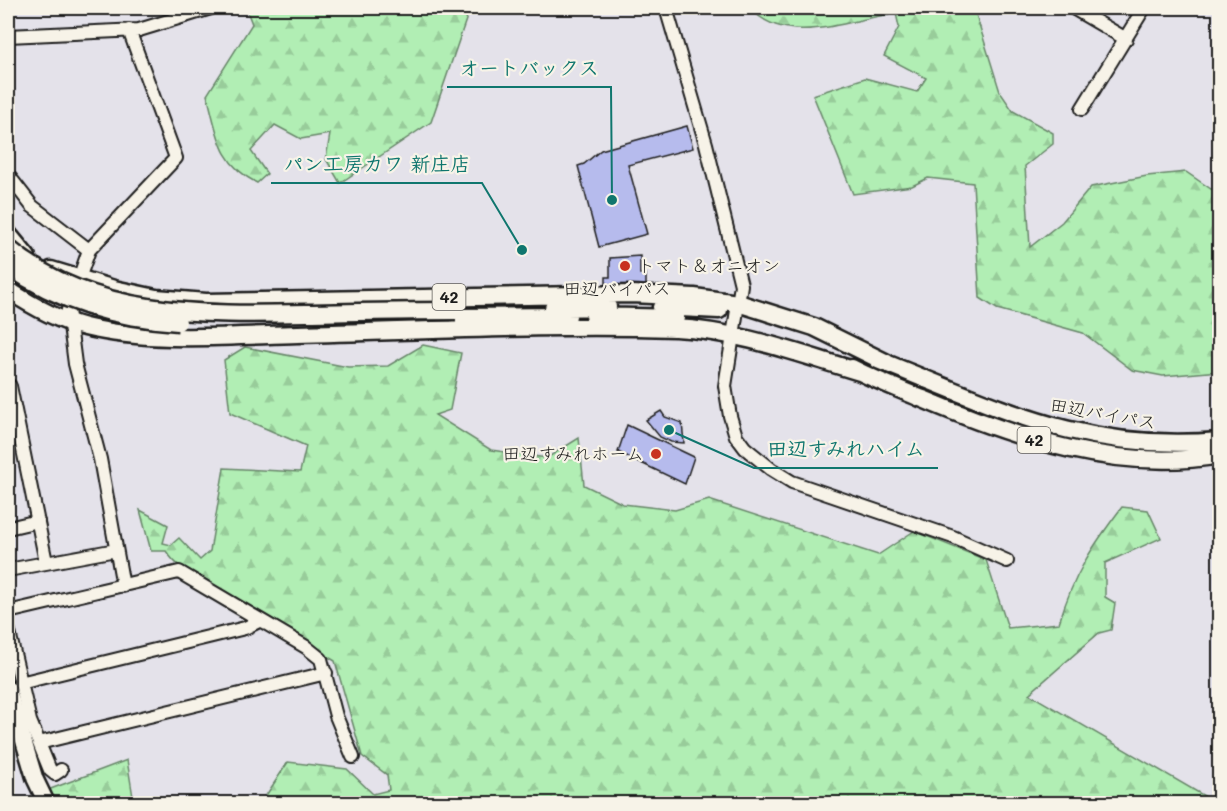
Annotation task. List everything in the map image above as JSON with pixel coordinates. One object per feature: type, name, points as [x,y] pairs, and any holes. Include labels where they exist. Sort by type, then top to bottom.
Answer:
[{"type":"highway","name":"42","points":[[8,234],[27,257]]},
{"type":"highway","name":"42","points":[[8,247],[56,272],[156,298],[206,302],[632,294],[694,297],[736,319]]},
{"type":"highway","name":"田辺バイパス","points":[[8,247],[39,271],[93,295],[165,311],[268,314],[638,316],[736,319],[814,327],[887,363],[973,400],[1067,431],[1144,444],[1220,441]]},
{"type":"highway","name":"田辺バイパス","points":[[8,266],[71,302],[96,310],[148,320],[192,323],[457,314]]},
{"type":"highway","name":"42","points":[[8,290],[49,314],[85,327],[137,335],[253,335],[591,327],[677,328],[736,319]]},
{"type":"highway","name":"田辺バイパス","points":[[736,319],[961,415],[1050,445],[1129,457],[1176,459],[1220,455]]},
{"type":"main road","points":[[14,686],[35,779],[47,804]]},
{"type":"street","points":[[8,36],[139,30],[211,8]]},
{"type":"street","points":[[666,8],[706,144],[741,285],[725,386],[729,416],[736,436],[745,448],[792,482],[876,509],[1007,561]]},
{"type":"street","points":[[1073,8],[1126,39]]},
{"type":"street","points":[[1082,110],[1144,8]]},
{"type":"street","points":[[123,586],[100,459],[75,364],[68,310],[89,250],[176,158],[129,30]]},
{"type":"street","points":[[8,176],[32,206],[89,250]]},
{"type":"street","points":[[10,386],[46,562]]},
{"type":"street","points":[[8,528],[38,521]]},
{"type":"street","points":[[8,570],[116,550]]},
{"type":"street","points":[[8,612],[179,572],[306,647],[321,659],[336,716],[353,758]]},
{"type":"street","points":[[14,686],[246,627],[259,621]]},
{"type":"street","points":[[8,628],[14,686],[50,770],[55,774],[61,770]]},
{"type":"street","points":[[39,744],[326,673]]},
{"type":"green space","points":[[246,8],[470,8],[431,122],[340,183],[326,159],[330,134],[301,139],[275,125],[251,151],[267,174],[257,183],[244,175],[227,157],[217,135],[207,95],[252,24]]},
{"type":"green space","points":[[750,8],[974,8],[1000,92],[1013,111],[1053,133],[1053,144],[1025,166],[1030,247],[1062,222],[1091,187],[1147,176],[1186,172],[1211,189],[1219,190],[1219,371],[1163,376],[1132,370],[1083,333],[997,309],[980,298],[973,183],[928,178],[912,186],[853,194],[813,95],[865,78],[917,92],[926,78],[884,56],[899,27],[896,13],[839,25],[800,29],[782,27],[765,20]]},
{"type":"green space","points":[[423,345],[461,353],[450,410],[435,415],[491,450],[547,458],[579,438],[584,485],[623,504],[675,510],[709,500],[878,555],[914,531],[986,560],[1008,628],[1059,623],[1084,562],[1122,507],[1148,510],[1161,538],[1105,563],[1105,597],[1115,603],[1111,630],[1099,633],[1029,694],[1218,804],[261,803],[288,762],[347,769],[373,794],[389,790],[387,775],[362,756],[335,661],[210,582],[181,567],[166,551],[151,551],[140,510],[168,525],[163,543],[171,545],[179,538],[200,560],[210,551],[224,468],[300,472],[306,446],[230,413],[224,360],[245,347],[348,367],[388,366]]},
{"type":"green space","points":[[127,760],[134,803],[54,803],[48,790]]},
{"type":"building","points":[[687,126],[693,148],[628,165],[647,234],[599,247],[578,166],[601,150]]},
{"type":"building","name":"トマト＆オニオン","points":[[640,256],[640,274],[646,274],[646,289],[606,290],[606,277],[610,277],[610,258]]},
{"type":"building","points":[[661,411],[665,417],[682,423],[684,443],[671,442],[660,437],[646,420]]},
{"type":"building","name":"田辺すみれホーム","points":[[627,425],[694,457],[685,484],[618,452]]},
{"type":"place","name":"オートバックス","points":[[612,200]]},
{"type":"place","name":"パン工房カワ 新庄店","points":[[522,250]]},
{"type":"place","name":"トマト＆オニオン","points":[[625,266]]},
{"type":"place","name":"田辺すみれハイム","points":[[669,430]]},
{"type":"place","name":"田辺すみれホーム","points":[[656,454]]}]
